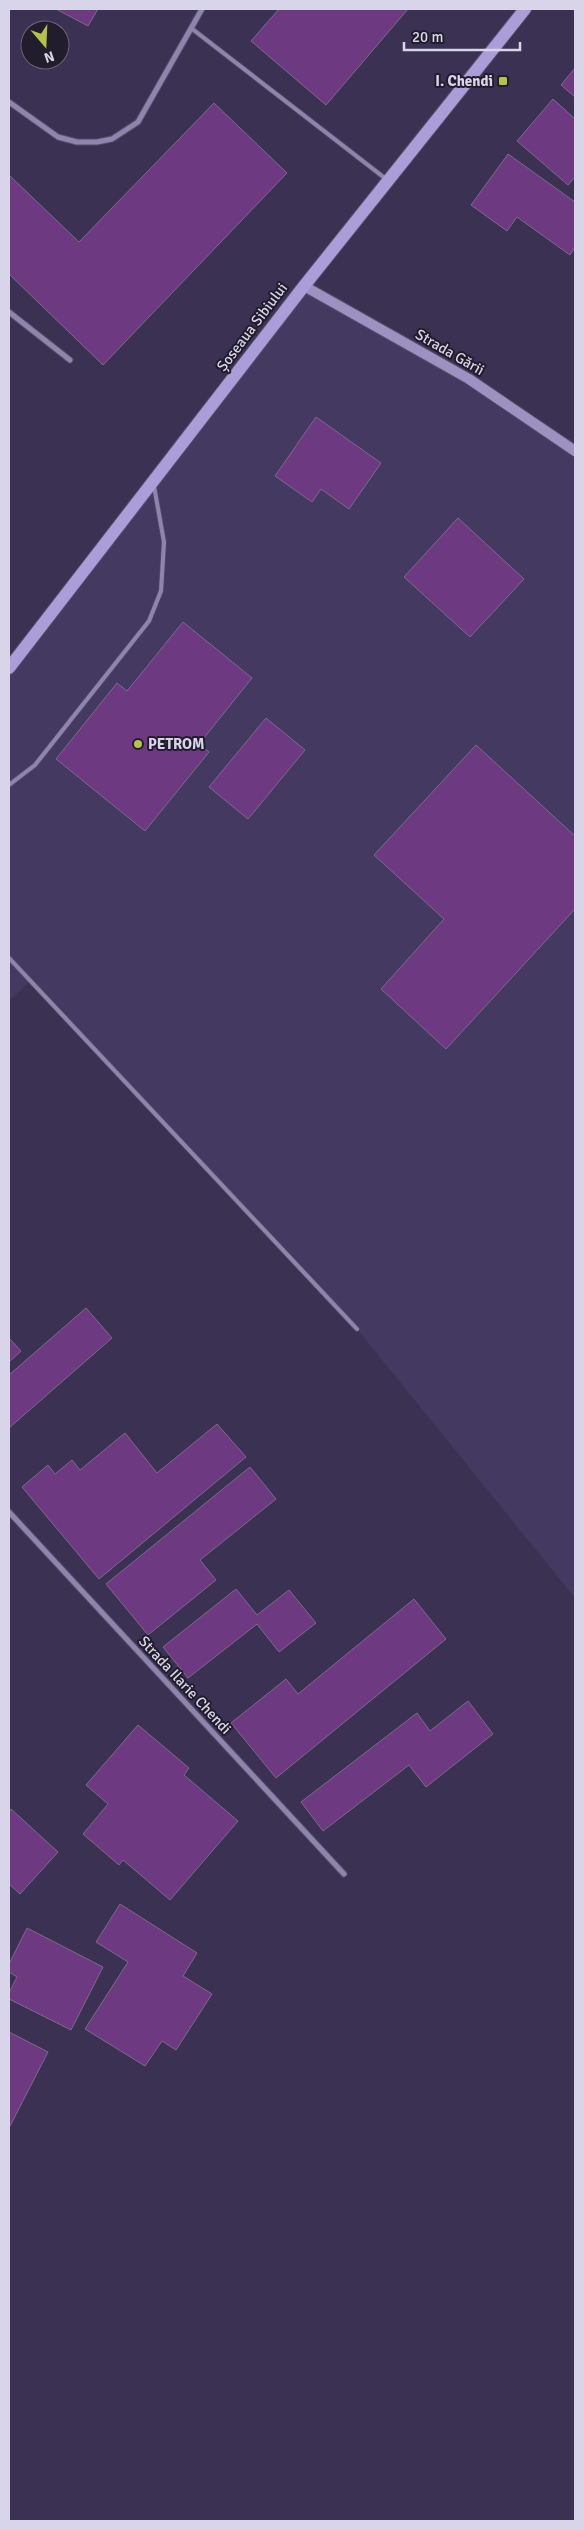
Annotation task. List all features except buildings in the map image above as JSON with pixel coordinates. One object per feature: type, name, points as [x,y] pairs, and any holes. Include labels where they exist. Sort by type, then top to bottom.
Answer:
[{"type":"main road","name":"Șoseaua Sibiului","points":[[9,668],[154,483],[304,286],[525,9]]},
{"type":"main road","name":"Strada Gării","points":[[304,286],[469,379],[575,451]]},
{"type":"street","points":[[9,102],[58,137],[77,142],[97,142],[112,139],[138,122],[202,9]]},
{"type":"street","points":[[9,312],[70,360]]},
{"type":"street","name":"Strada Ilarie Chendi","points":[[9,1512],[344,1874]]},
{"type":"lane","points":[[191,28],[388,180]]},
{"type":"lane","points":[[9,785],[35,765],[149,621],[160,591],[164,542],[154,483]]},
{"type":"lane","points":[[9,958],[357,1329]]},
{"type":"shaded area","points":[[304,286],[469,379],[575,451],[575,1598],[357,1329],[30,981],[9,1001],[9,668]]},
{"type":"place","name":"I. Chendi","points":[[503,81]]},
{"type":"place","name":"PETROM","points":[[138,744]]}]
